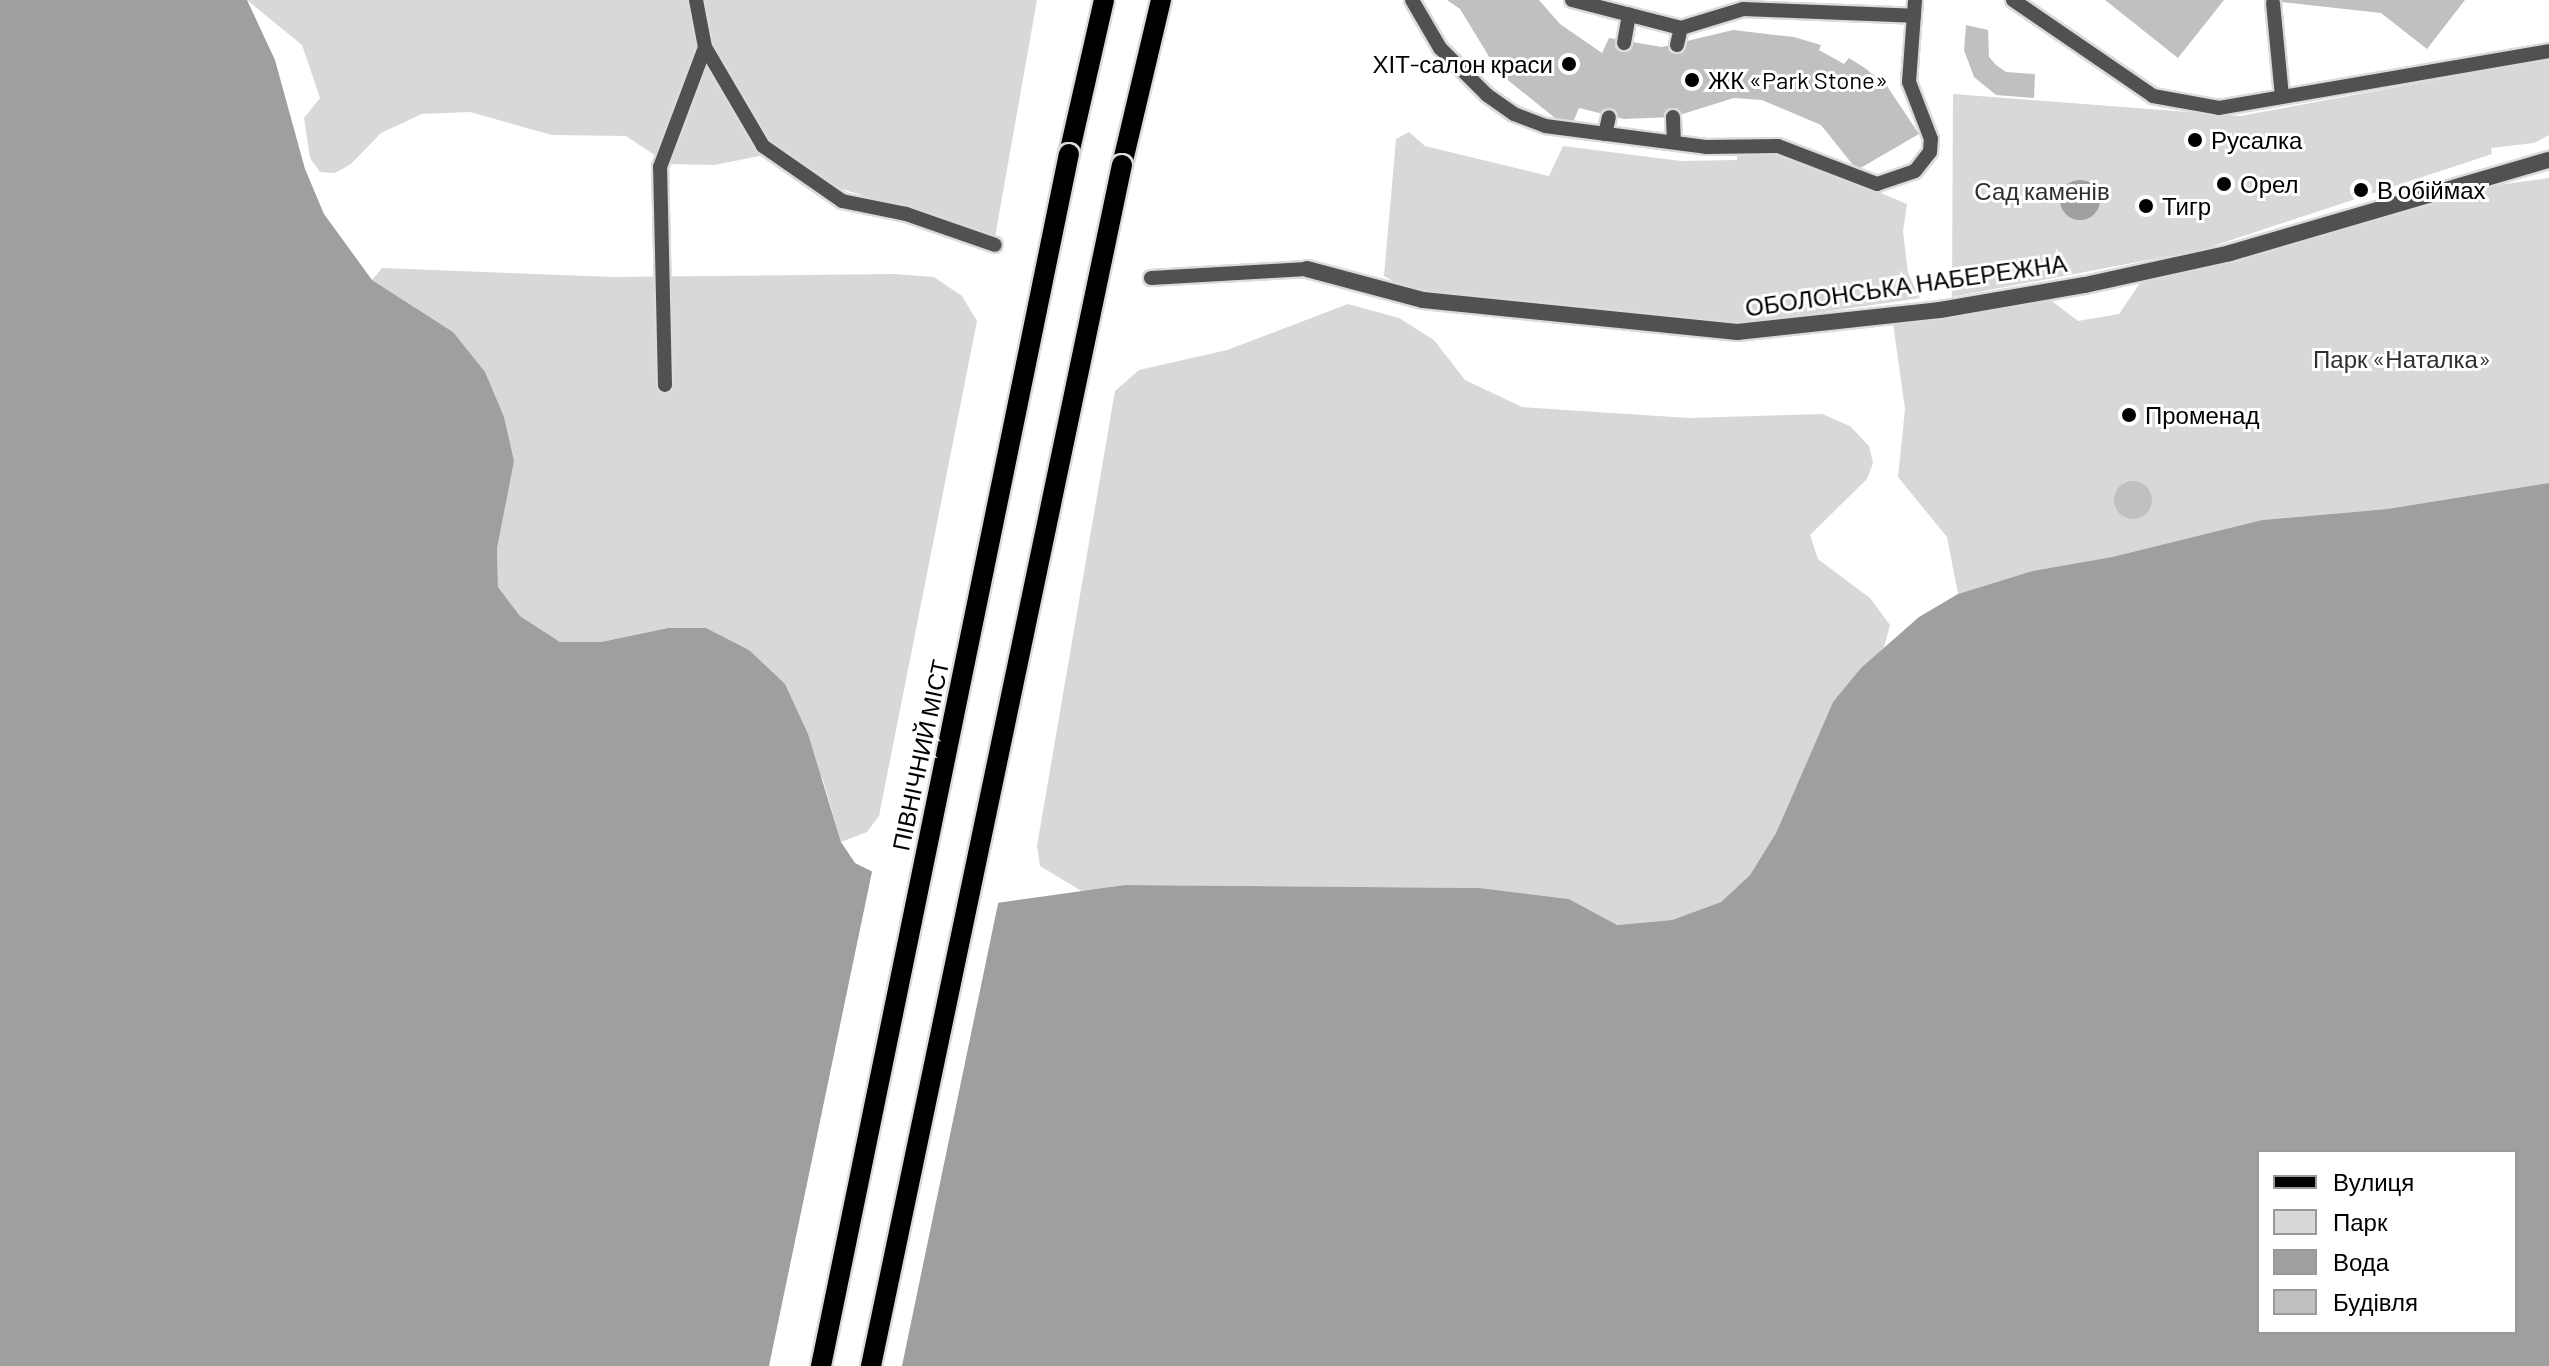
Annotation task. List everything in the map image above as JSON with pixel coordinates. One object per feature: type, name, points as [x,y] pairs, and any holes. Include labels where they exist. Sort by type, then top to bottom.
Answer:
[{"type":"main road","name":"ПІВНІЧНИЙ МІСТ","points":[[821,1366],[1069,154],[1104,0]]},
{"type":"main road","points":[[871,1366],[1122,165],[1161,0]]},
{"type":"street","name":"ОБОЛОНСЬКА НАБЕРЕЖНА","points":[[1307,269],[1423,300],[1737,332],[1940,310],[2096,283],[2230,253],[2549,160]]},
{"type":"lane","points":[[696,0],[705,47],[763,146],[842,201],[906,214],[995,245]]},
{"type":"lane","points":[[1412,0],[1440,48],[1487,95],[1514,114],[1545,126],[1605,134],[1674,142],[1778,146],[1877,184],[1915,171],[1930,152],[1931,139],[1909,82],[1915,0]]},
{"type":"lane","points":[[1572,0],[1594,10],[1629,14],[1681,28],[1743,9],[1914,16]]},
{"type":"lane","points":[[2013,0],[2153,96],[2219,108],[2549,51]]},
{"type":"lane","points":[[2273,3],[2282,97]]},
{"type":"lane","points":[[1624,43],[1629,14]]},
{"type":"lane","points":[[1677,45],[1681,28]]},
{"type":"lane","points":[[665,385],[660,167],[705,47]]},
{"type":"lane","points":[[1605,134],[1609,117]]},
{"type":"lane","points":[[1673,117],[1674,142]]},
{"type":"lane","points":[[1151,278],[1307,269]]},
{"type":"green space","points":[[247,0],[1037,0],[995,237],[826,184],[779,152],[715,165],[668,164],[626,136],[552,135],[470,112],[422,114],[381,133],[351,164],[335,173],[320,172],[310,158],[304,118],[320,98],[302,45]]},
{"type":"green space","name":"Сад каменів","points":[[2549,59],[2549,135],[2534,143],[2491,148],[2492,154],[2201,250],[1952,297],[1953,94],[2240,116]]},
{"type":"green space","points":[[1409,132],[1425,146],[1549,176],[1563,146],[1681,161],[1737,160],[1737,150],[1780,151],[1907,204],[1903,231],[1908,273],[1920,298],[1736,325],[1417,295],[1384,276],[1396,139]]},
{"type":"green space","name":"Парк «Наталка»","points":[[2549,178],[2549,483],[2387,509],[2262,520],[2112,557],[2032,571],[1958,594],[1947,537],[1898,477],[1905,409],[1893,323],[2048,298],[2078,321],[2119,314],[2142,280],[2461,190]]},
{"type":"green space","points":[[382,268],[612,277],[894,274],[934,277],[962,296],[977,321],[879,816],[867,832],[841,842],[823,780],[749,650],[705,628],[668,628],[601,642],[560,642],[520,616],[498,587],[497,549],[514,460],[453,332],[372,280]]},
{"type":"green space","points":[[1348,304],[1399,318],[1434,340],[1465,380],[1522,407],[1689,418],[1822,414],[1850,426],[1869,446],[1873,463],[1867,479],[1810,535],[1818,559],[1870,598],[1890,625],[1884,647],[1833,702],[1776,833],[1750,875],[1721,902],[1672,920],[1616,925],[1569,899],[1480,888],[1125,885],[1083,892],[1040,866],[1037,846],[1115,391],[1139,370],[1227,350]]},
{"type":"water","points":[[0,0],[247,0],[275,60],[305,169],[324,214],[372,280],[453,332],[485,372],[504,417],[514,461],[497,549],[498,587],[520,616],[560,642],[601,642],[668,628],[706,628],[749,650],[785,684],[808,734],[841,842],[855,863],[909,890],[990,904],[1125,885],[1480,888],[1569,899],[1617,925],[1672,920],[1721,902],[1750,875],[1776,833],[1833,702],[1861,668],[1919,617],[1958,594],[2032,571],[2112,557],[2262,520],[2387,509],[2549,483],[2549,1366],[0,1366]]},
{"type":"water","points":[[2080,180],[2094,186],[2100,200],[2094,214],[2080,220],[2066,214],[2060,200],[2066,186]]},
{"type":"pier","points":[[873,867],[910,886],[999,899],[902,1366],[769,1366]]},
{"type":"building","name":"ЖК «Park Stone»","points":[[1447,0],[1539,0],[1560,24],[1602,53],[1609,38],[1662,47],[1733,30],[1794,37],[1821,45],[1819,50],[1844,64],[1849,58],[1865,68],[1887,86],[1919,134],[1857,170],[1821,125],[1762,100],[1734,98],[1673,117],[1624,119],[1579,108],[1573,122],[1555,118],[1499,73],[1460,9]]},
{"type":"building","points":[[2105,0],[2224,0],[2178,58]]},
{"type":"building","points":[[2264,0],[2465,0],[2427,49],[2381,13]]},
{"type":"building","points":[[1966,25],[1988,30],[1989,57],[1996,65],[2006,72],[2035,74],[2034,98],[1996,95],[1974,77],[1964,50]]},
{"type":"building","points":[[2133,481],[2146,487],[2152,500],[2146,513],[2133,519],[2120,513],[2114,500],[2120,487]]},
{"type":"place","name":"ХІТ-салон краси","points":[[1569,64]]},
{"type":"place","name":"ЖК «Park Stone»","points":[[1692,80]]},
{"type":"place","name":"Русалка","points":[[2195,140]]},
{"type":"place","name":"Орел","points":[[2224,184]]},
{"type":"place","name":"В обіймах","points":[[2361,190]]},
{"type":"place","name":"Тигр","points":[[2146,206]]},
{"type":"place","name":"Променад","points":[[2129,415]]}]
